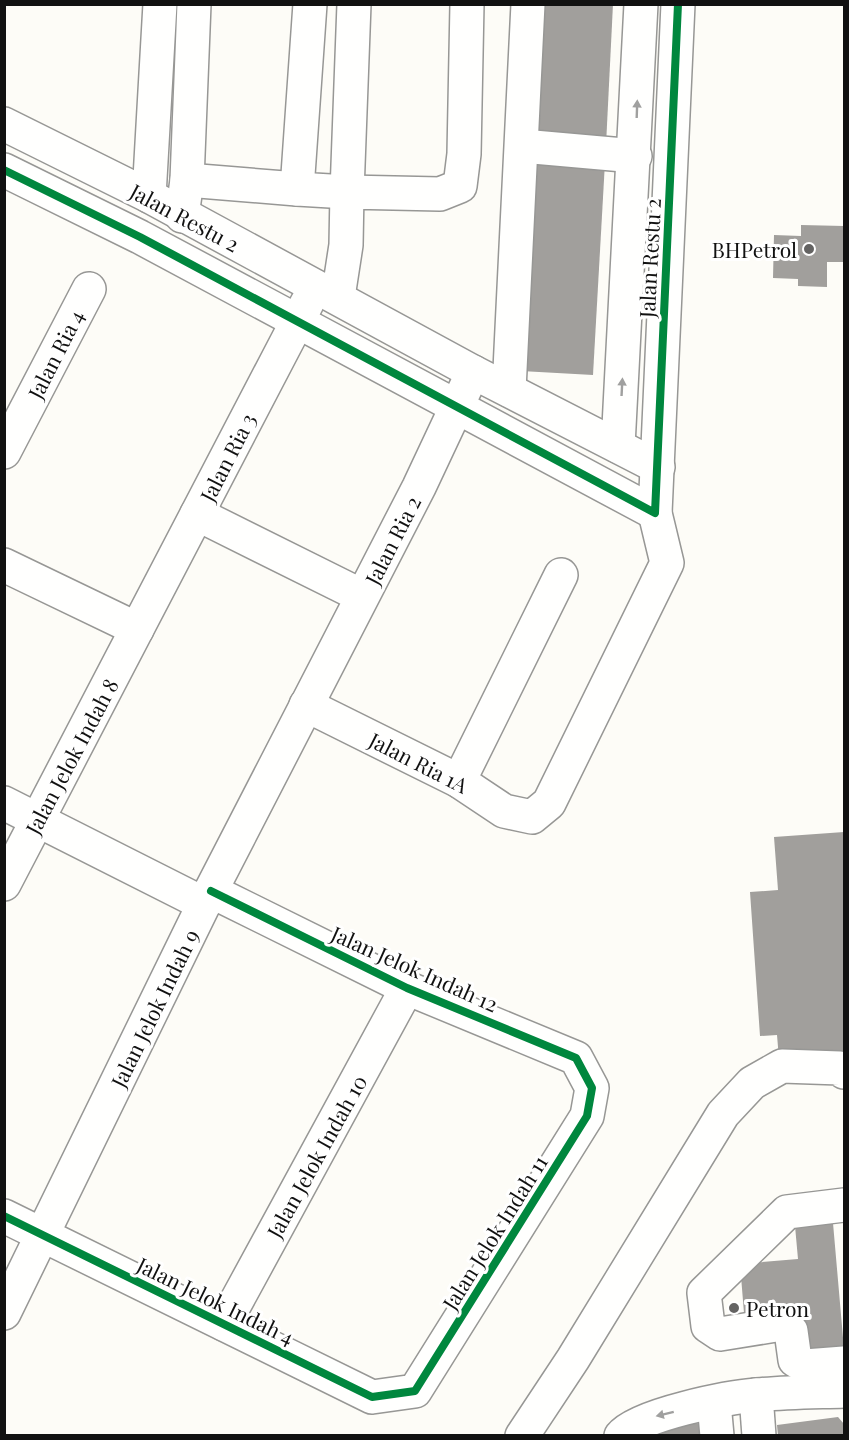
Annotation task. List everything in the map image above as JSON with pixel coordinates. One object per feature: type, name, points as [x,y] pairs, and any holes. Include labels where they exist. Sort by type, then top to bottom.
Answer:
[{"type":"street","points":[[148,196],[160,4]]},
{"type":"street","points":[[182,216],[187,180],[194,4]]},
{"type":"street","points":[[297,189],[310,4]]},
{"type":"street","name":"Jalan Ria 3","points":[[137,629],[297,321],[327,291],[346,245],[354,4]]},
{"type":"street","points":[[187,180],[347,192],[440,194],[460,186],[464,154],[467,4]]},
{"type":"street","points":[[509,390],[528,4]]},
{"type":"street","name":"Jalan Restu 2","points":[[618,446],[635,156],[640,4]]},
{"type":"street","name":"Jalan Restu 2","points":[[532,818],[549,803],[667,563],[655,513],[678,4]]},
{"type":"street","name":"Jalan Restu 2","points":[[4,124],[148,196],[473,372],[658,466]]},
{"type":"street","points":[[522,146],[635,156]]},
{"type":"street","points":[[4,170],[140,237],[655,513]]},
{"type":"street","name":"Jalan Ria 4","points":[[4,452],[89,289]]},
{"type":"street","name":"Jalan Ria 2","points":[[306,705],[419,487],[473,372]]},
{"type":"street","points":[[197,514],[362,596]]},
{"type":"street","points":[[4,565],[137,629]]},
{"type":"street","points":[[459,781],[561,575]]},
{"type":"street","name":"Jalan Jelok Indah 8","points":[[4,884],[137,629]]},
{"type":"street","name":"Jalan Ria 1A","points":[[306,705],[459,781],[504,811],[532,818]]},
{"type":"street","name":"Jalan Jelok Indah 9","points":[[4,1313],[207,897],[306,705]]},
{"type":"street","name":"Jalan Jelok Indah 12","points":[[4,803],[407,988],[576,1058],[592,1088]]},
{"type":"street","name":"Jalan Jelok Indah 10","points":[[224,1324],[407,988]]},
{"type":"street","points":[[522,1436],[573,1359],[723,1114],[752,1083],[782,1066],[840,1068],[844,1072]]},
{"type":"street","name":"Jalan Jelok Indah 11","points":[[415,1391],[587,1116],[592,1088]]},
{"type":"street","points":[[844,1205],[787,1212],[704,1293],[708,1326],[720,1334],[782,1324],[791,1331],[795,1360],[805,1366],[844,1363]]},
{"type":"street","name":"Jalan Jelok Indah 4","points":[[4,1216],[372,1397],[415,1391]]},
{"type":"street","points":[[621,1436],[653,1417],[714,1402],[756,1395],[844,1391]]},
{"type":"street","points":[[756,1395],[759,1436]]},
{"type":"street","points":[[714,1402],[717,1436]]},
{"type":"building","points":[[541,4],[613,4],[606,145],[533,141]]},
{"type":"building","points":[[532,157],[605,162],[593,375],[521,371]]},
{"type":"building","name":"BHPetrol","points":[[801,225],[844,226],[844,262],[827,262],[827,287],[798,286],[798,279],[773,278],[774,235],[801,236]]},
{"type":"building","points":[[844,832],[844,1054],[779,1059],[777,1035],[760,1036],[750,892],[778,890],[774,837]]},
{"type":"building","points":[[833,1223],[844,1349],[806,1353],[802,1308],[744,1313],[740,1264],[798,1259],[795,1226]]},
{"type":"building","points":[[838,1417],[844,1424],[844,1436],[778,1436],[777,1425]]},
{"type":"building","points":[[702,1423],[703,1436],[656,1436],[655,1427]]},
{"type":"cycle path","points":[[4,170],[140,237],[655,513],[678,4]]},
{"type":"cycle path","points":[[4,1216],[372,1397],[415,1391],[587,1116],[592,1088],[576,1058],[407,988],[211,891]]},
{"type":"place","name":"BHPetrol","points":[[809,249]]},
{"type":"place","name":"Petron","points":[[734,1308]]}]
